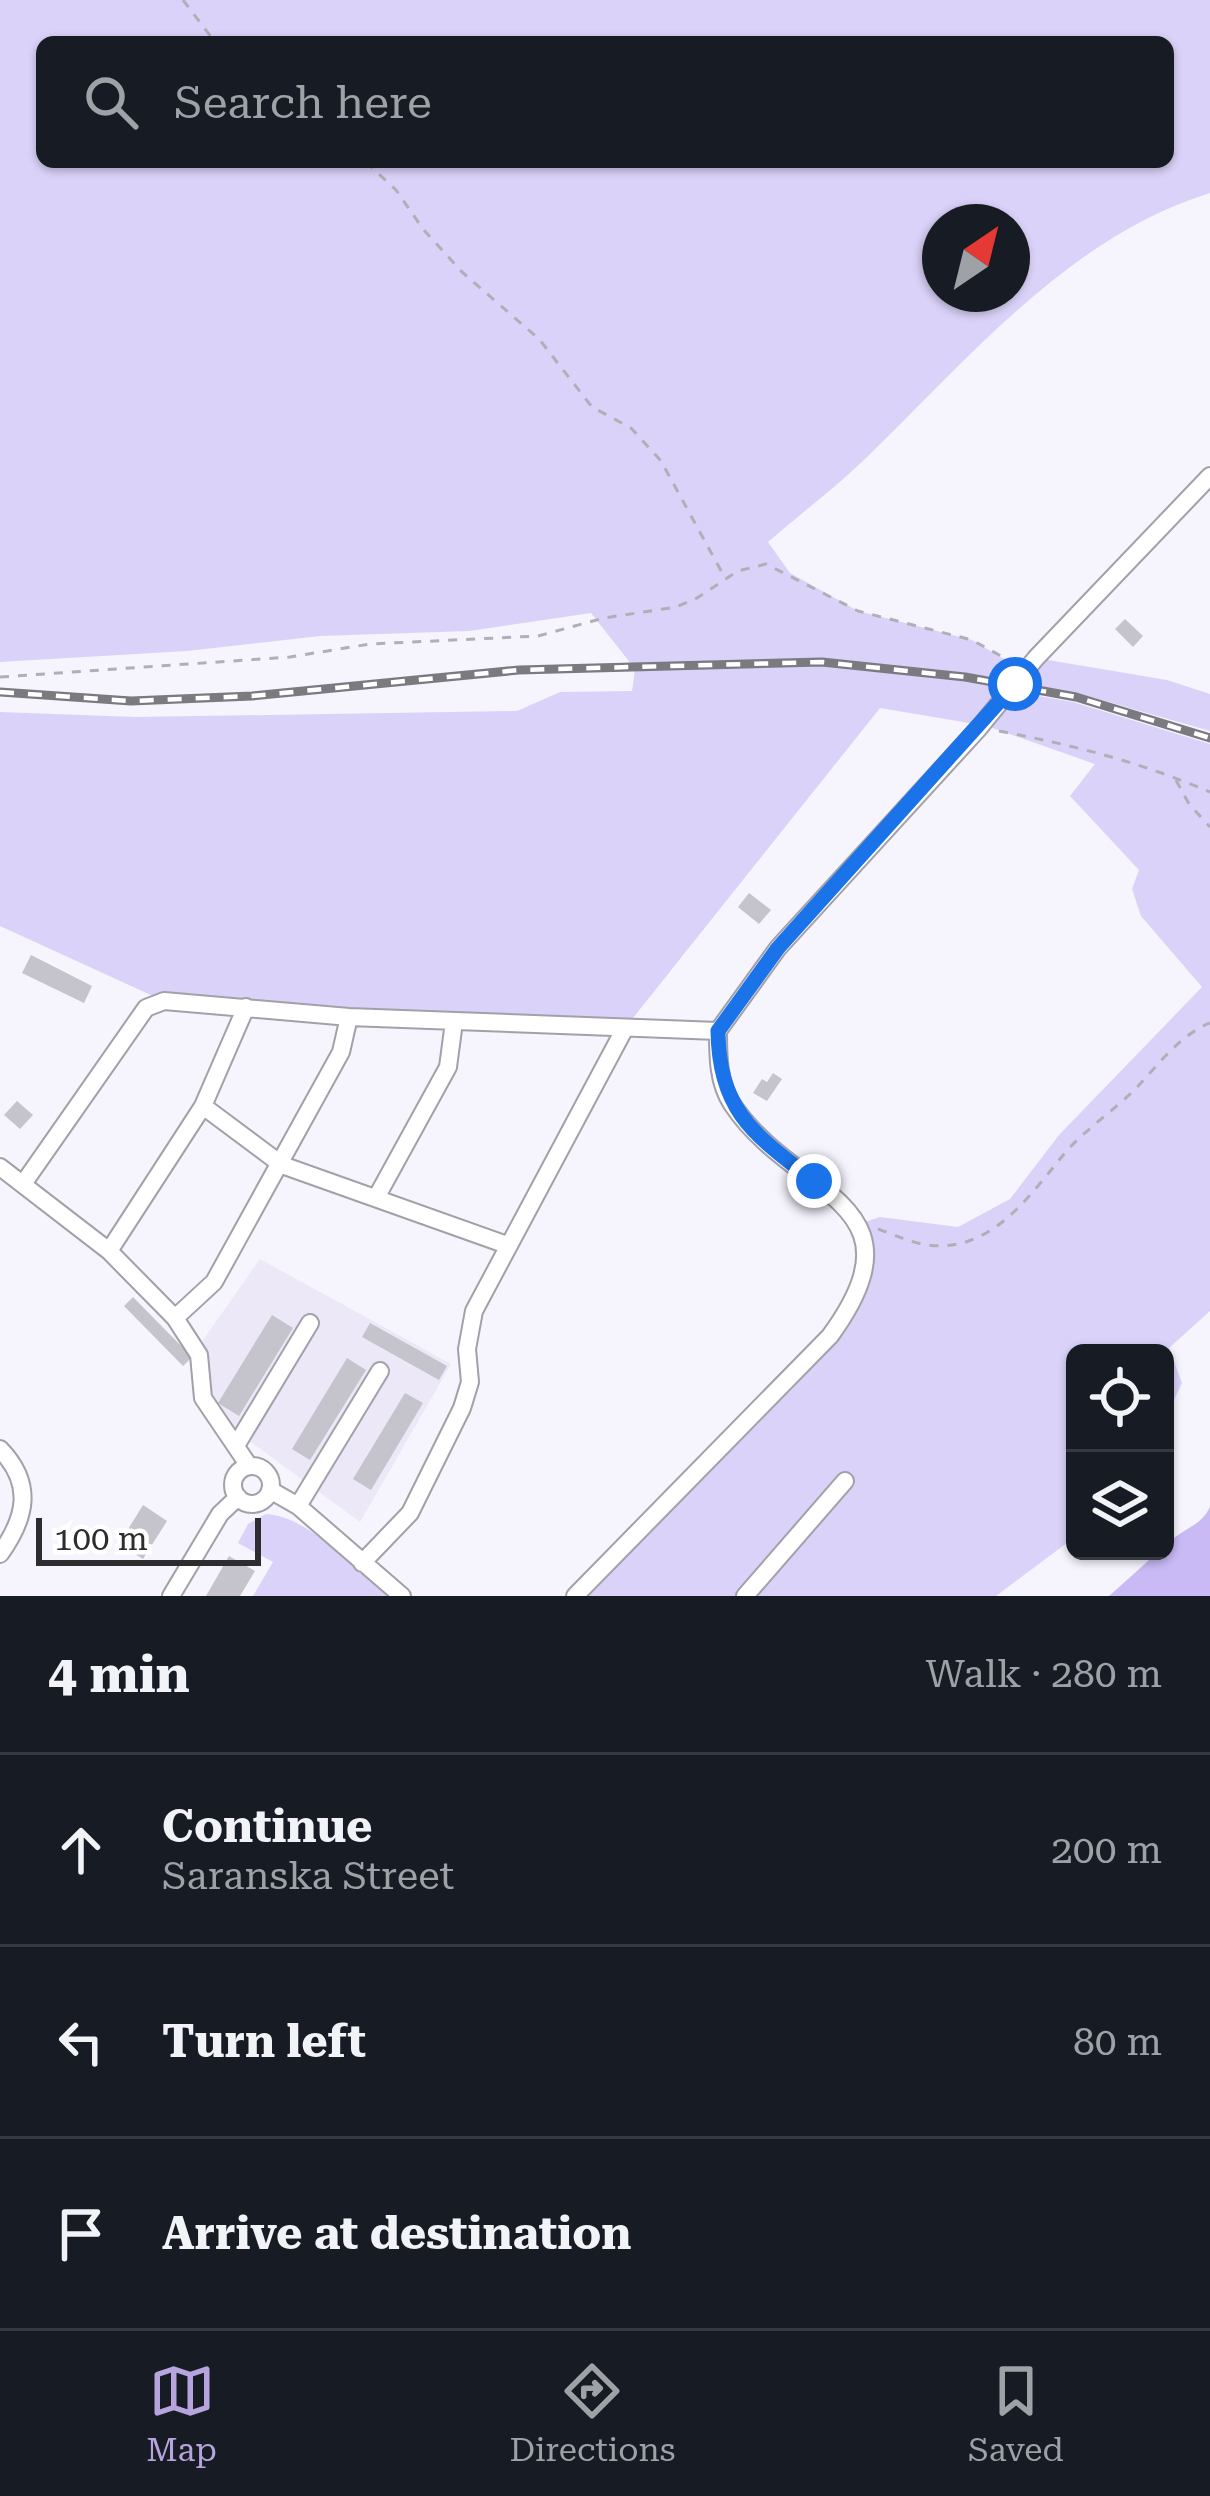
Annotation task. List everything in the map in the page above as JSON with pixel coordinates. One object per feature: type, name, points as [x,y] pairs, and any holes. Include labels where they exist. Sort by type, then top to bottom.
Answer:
[{"type":"street","points":[[575,1596],[830,1336],[866,1276],[868,1250],[859,1224],[776,1151],[730,1101],[721,1079],[718,1031],[778,948],[979,728],[1024,672],[1210,476]]},
{"type":"street","points":[[23,1184],[146,1008],[164,1000],[349,1017],[718,1031]]},
{"type":"street","points":[[109,1251],[202,1106],[246,1007]]},
{"type":"street","points":[[175,1318],[214,1282],[282,1165],[341,1052],[349,1017]]},
{"type":"street","points":[[376,1198],[448,1067],[454,1022]]},
{"type":"street","points":[[362,1563],[410,1513],[462,1408],[470,1382],[467,1349],[474,1312],[625,1028]]},
{"type":"street","points":[[202,1106],[282,1165],[507,1245]]},
{"type":"street","points":[[0,1167],[109,1251],[175,1318],[199,1354],[203,1398],[250,1466],[265,1471],[270,1490],[298,1506],[402,1596]]},
{"type":"street","points":[[236,1444],[310,1323]]},
{"type":"street","points":[[298,1506],[380,1370]]},
{"type":"street","points":[[0,1449],[22,1482],[25,1503],[19,1527],[0,1554]]},
{"type":"street","points":[[250,1466],[235,1476],[238,1497],[256,1503],[270,1490]]},
{"type":"street","points":[[745,1596],[845,1481]]},
{"type":"street","points":[[172,1596],[220,1514],[238,1497]]},
{"type":"path","points":[[183,0],[210,36]]},
{"type":"path","points":[[373,168],[462,272],[539,339],[592,406],[631,428],[661,460],[726,579]]},
{"type":"path","points":[[0,677],[290,657],[370,644],[538,636],[604,618],[676,607],[752,565],[777,566],[858,611],[972,640],[1024,672]]},
{"type":"path","points":[[979,728],[1090,748],[1210,792]]},
{"type":"path","points":[[1174,776],[1210,827]]},
{"type":"path","points":[[859,1224],[923,1244],[951,1246],[999,1226],[1039,1188],[1066,1152],[1208,1023]]},
{"type":"shaded area","points":[[0,0],[1210,0],[1210,193],[1111,239],[1030,299],[1030,204],[922,204],[922,312],[1015,312],[854,470],[768,542],[790,573],[858,611],[972,640],[1021,669],[975,724],[880,708],[625,1028],[164,1001],[0,926],[0,712],[136,717],[517,711],[560,692],[632,691],[635,669],[591,613],[469,631],[320,636],[187,651],[0,662]]},
{"type":"shaded area","points":[[1036,658],[1167,680],[1210,694],[1210,731],[1077,693],[1015,684]]},
{"type":"shaded area","points":[[1016,692],[1073,702],[1210,744],[1210,1311],[1173,1344],[1066,1344],[1066,1544],[996,1596],[575,1596],[830,1336],[866,1276],[859,1224],[880,1217],[958,1227],[1010,1199],[1059,1135],[1202,987],[1141,916],[1132,889],[1139,870],[1070,796],[1095,764],[987,726]]},
{"type":"shaded area","points":[[260,1259],[451,1364],[360,1522],[225,1423],[211,1400],[203,1340]]},
{"type":"shaded area","points":[[1174,1361],[1182,1383],[1174,1400]]},
{"type":"shaded area","points":[[1210,1507],[1210,1596],[1109,1596],[1149,1560],[1174,1560],[1174,1538]]},
{"type":"shaded area","points":[[266,1514],[315,1534],[388,1596],[253,1596],[273,1562],[238,1543],[248,1524]]},
{"type":"building","points":[[1125,619],[1143,636],[1133,647],[1115,629]]},
{"type":"building","points":[[749,893],[771,910],[759,924],[738,907]]},
{"type":"building","points":[[31,955],[92,986],[84,1003],[22,973]]},
{"type":"building","points":[[773,1073],[782,1079],[767,1101],[753,1093]]},
{"type":"building","points":[[17,1101],[33,1115],[20,1129],[4,1115]]},
{"type":"building","points":[[133,1297],[192,1357],[183,1366],[124,1306]]},
{"type":"building","points":[[272,1315],[293,1328],[239,1416],[218,1403]]},
{"type":"building","points":[[370,1323],[447,1366],[439,1380],[362,1337]]},
{"type":"building","points":[[347,1358],[366,1370],[310,1460],[292,1449]]},
{"type":"building","points":[[405,1393],[423,1403],[371,1490],[353,1479]]},
{"type":"building","points":[[143,1505],[167,1521],[143,1559],[119,1544]]},
{"type":"building","points":[[229,1556],[255,1571],[240,1596],[206,1596]]},
{"type":"railway","points":[[0,692],[131,701],[252,696],[519,670],[822,662],[965,677],[1076,697],[1210,738]]},
{"type":"route","points":[[814,1181],[776,1151],[730,1101],[721,1079],[718,1031],[778,948],[1015,684]]}]
